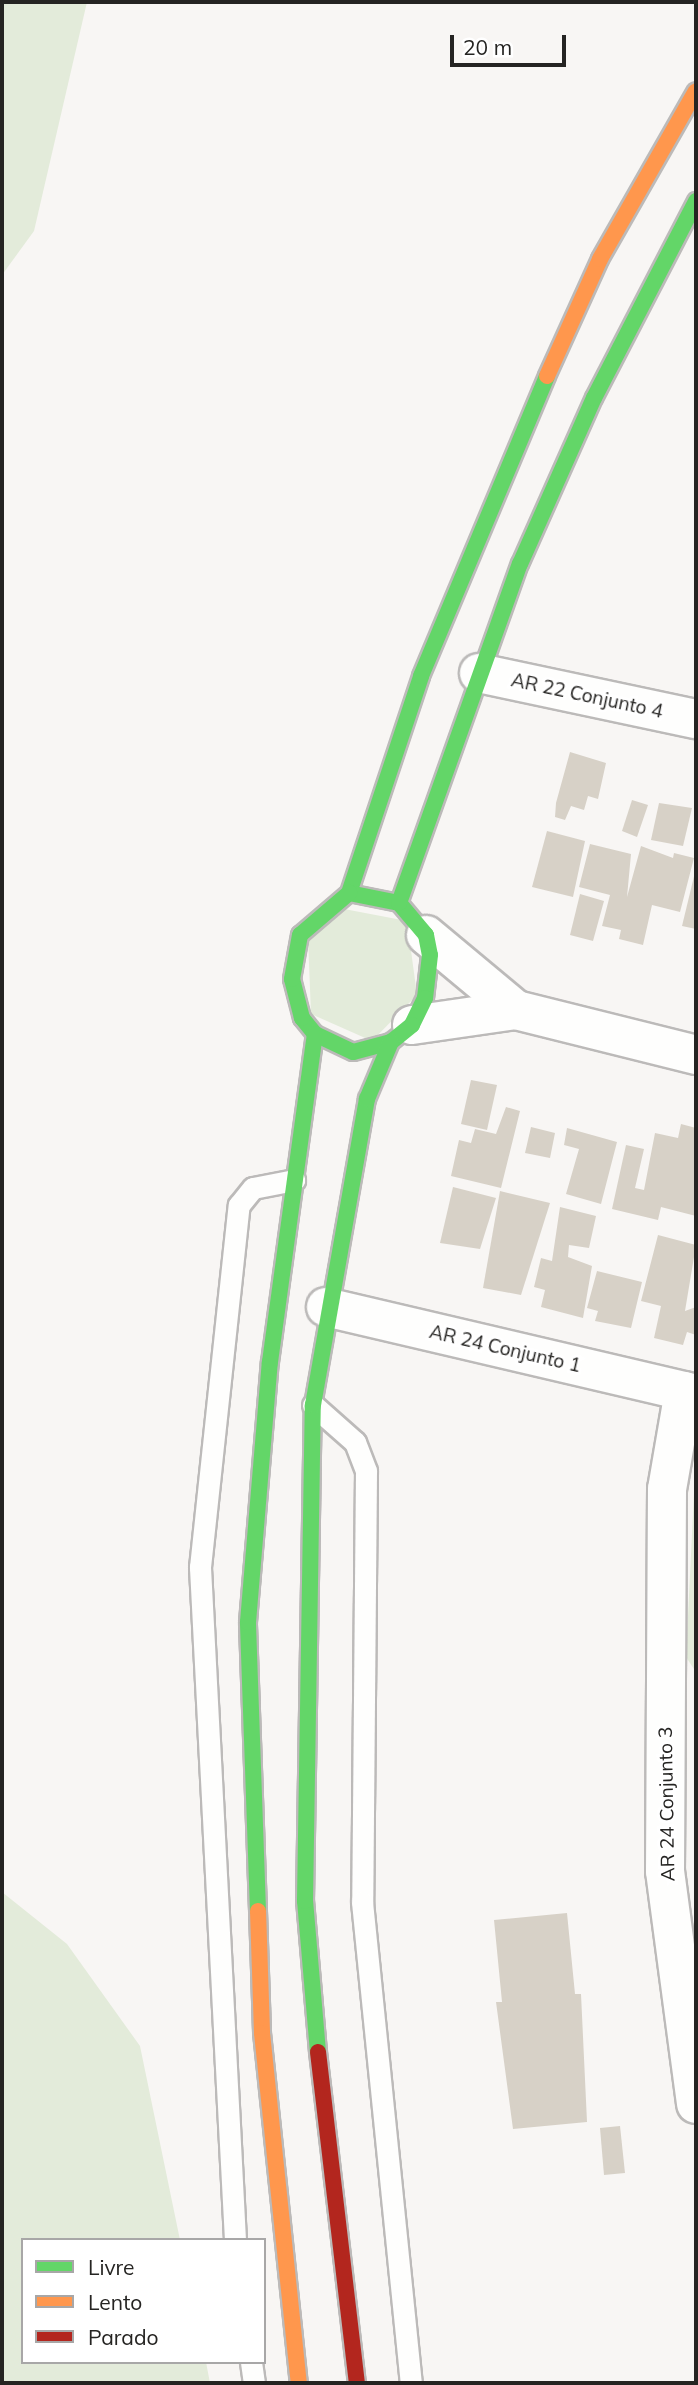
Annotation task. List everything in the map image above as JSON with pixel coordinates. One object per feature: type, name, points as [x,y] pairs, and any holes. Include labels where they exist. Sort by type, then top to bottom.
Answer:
[{"type":"street","points":[[696,91],[600,259],[544,384],[421,676],[349,893],[316,915],[293,955],[296,1001],[315,1034],[353,1052],[401,1033],[516,1010],[696,1055]]},
{"type":"street","points":[[399,903],[479,673],[594,398],[696,201]]},
{"type":"street","name":"AR 22 Conjunto 4","points":[[479,673],[696,719]]},
{"type":"street","points":[[349,893],[399,903],[426,935],[516,1010]]},
{"type":"street","points":[[357,2383],[330,2189],[305,1900],[313,1405],[326,1307],[367,1099],[430,977],[426,935]]},
{"type":"street","points":[[299,2383],[262,2033],[248,1622],[270,1362],[315,1034]]},
{"type":"street","name":"AR 24 Conjunto 1","points":[[326,1307],[690,1392]]},
{"type":"street","name":"AR 24 Conjunto 3","points":[[690,1392],[667,1489],[681,1702],[665,1871],[696,2104]]},
{"type":"lane","points":[[235,2238],[200,1567],[239,1206],[253,1188],[294,1180]]},
{"type":"lane","points":[[313,1405],[355,1441],[366,1471],[362,1902],[411,2383]]},
{"type":"lane","points":[[251,2364],[254,2383]]},
{"type":"green space","points":[[2,2],[87,2],[34,231],[2,275]]},
{"type":"green space","points":[[339,908],[407,921],[417,995],[372,1041],[311,1014],[308,939]]},
{"type":"green space","points":[[696,1452],[696,1672],[686,1657]]},
{"type":"green space","points":[[2,1892],[67,1944],[140,2046],[180,2238],[21,2238],[21,2364],[206,2364],[210,2383],[2,2383]]},
{"type":"building","points":[[570,752],[606,763],[598,799],[588,796],[584,810],[571,806],[565,820],[555,817],[556,803]]},
{"type":"building","points":[[632,800],[648,805],[637,837],[622,831]]},
{"type":"building","points":[[659,803],[692,808],[683,846],[651,840]]},
{"type":"building","points":[[547,831],[585,841],[573,897],[532,887]]},
{"type":"building","points":[[590,844],[631,854],[627,897],[641,846],[673,858],[674,853],[694,858],[680,912],[652,905],[643,945],[619,939],[621,930],[602,926],[610,895],[579,887]]},
{"type":"building","points":[[696,868],[696,929],[682,926]]},
{"type":"building","points":[[580,894],[604,901],[593,941],[570,935]]},
{"type":"building","points":[[471,1080],[497,1085],[487,1130],[461,1124]]},
{"type":"building","points":[[506,1107],[520,1111],[501,1188],[451,1176],[459,1140],[471,1143],[475,1129],[496,1134]]},
{"type":"building","points":[[681,1124],[696,1128],[696,1216],[661,1207],[658,1220],[612,1209],[626,1145],[644,1149],[635,1188],[644,1190],[655,1133],[678,1138]]},
{"type":"building","points":[[531,1127],[555,1133],[550,1158],[525,1153]]},
{"type":"building","points":[[567,1128],[617,1142],[601,1204],[566,1194],[579,1149],[564,1145]]},
{"type":"building","points":[[453,1187],[496,1198],[480,1249],[440,1243]]},
{"type":"building","points":[[500,1191],[550,1203],[521,1295],[483,1288]]},
{"type":"building","points":[[560,1207],[596,1216],[589,1248],[569,1245],[568,1257],[592,1266],[583,1318],[541,1307],[545,1290],[534,1287],[541,1258],[552,1261]]},
{"type":"building","points":[[658,1235],[696,1245],[685,1311],[696,1307],[696,1335],[687,1332],[683,1345],[654,1338],[661,1306],[641,1301]]},
{"type":"building","points":[[597,1271],[642,1282],[631,1328],[595,1321],[598,1311],[587,1308]]},
{"type":"building","points":[[567,1913],[575,1994],[581,1994],[587,2122],[513,2129],[496,2002],[502,2002],[494,1920]]},
{"type":"building","points":[[620,2126],[625,2173],[604,2175],[600,2128]]},
{"type":"traffic: fast","points":[[399,903],[520,564],[594,398],[696,201]]},
{"type":"traffic: fast","points":[[349,893],[421,676],[547,376]]},
{"type":"traffic: fast","points":[[349,893],[399,903],[426,935],[430,955],[425,998],[412,1025],[391,1042],[353,1052],[315,1034],[302,1018],[292,979],[300,935],[349,893]]},
{"type":"traffic: fast","points":[[258,1911],[248,1622],[270,1362],[315,1034]]},
{"type":"traffic: fast","points":[[318,2052],[305,1901],[313,1405],[367,1099],[391,1042]]},
{"type":"traffic: slow","points":[[547,376],[600,259],[696,91]]},
{"type":"traffic: slow","points":[[258,1911],[262,2033],[299,2383]]},
{"type":"traffic: jam","points":[[318,2052],[357,2383]]}]
